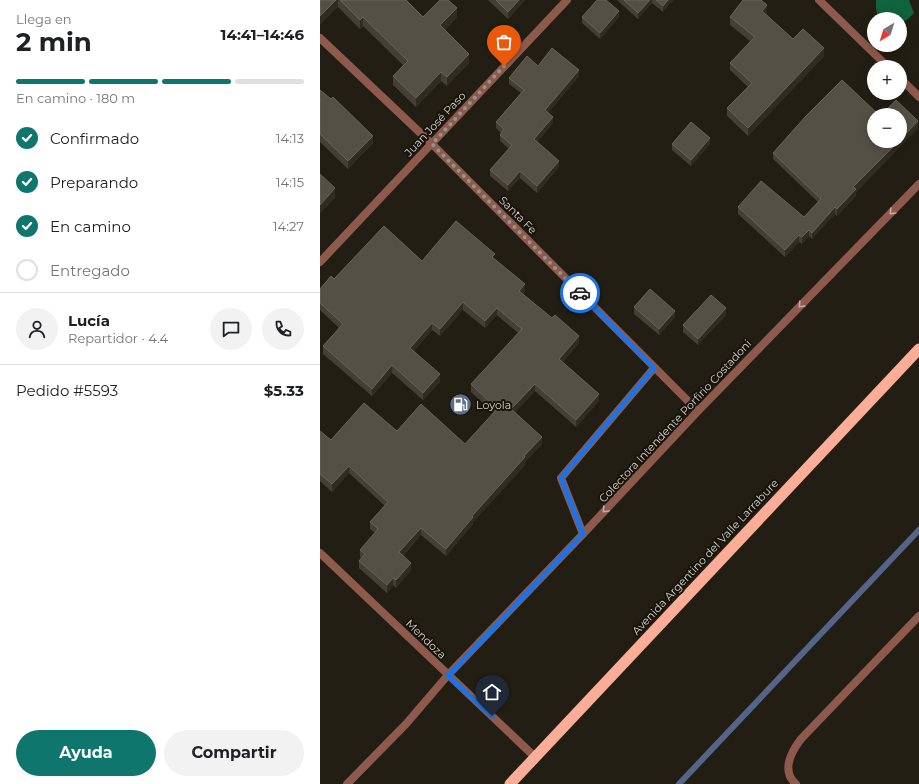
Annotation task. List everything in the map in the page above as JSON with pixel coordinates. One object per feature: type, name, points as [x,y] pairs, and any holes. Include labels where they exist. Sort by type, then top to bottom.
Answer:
[{"type":"highway","name":"Avenida Argentino del Valle Larrabure","points":[[510,784],[919,349]]},
{"type":"street","name":"Juan José Paso","points":[[320,262],[567,0]]},
{"type":"street","points":[[819,0],[881,60]]},
{"type":"street","name":"Santa Fe","points":[[320,38],[432,144],[698,411]]},
{"type":"street","points":[[907,85],[919,97]]},
{"type":"street","name":"Colectora Intendente Porfirio Costadoni","points":[[347,784],[406,724],[448,676],[698,411],[919,184]]},
{"type":"street","points":[[583,534],[561,478],[654,368]]},
{"type":"street","name":"Mendoza","points":[[320,552],[448,676],[535,757]]},
{"type":"street","points":[[792,783],[788,767],[793,750],[919,616]]},
{"type":"green space","points":[[876,0],[909,0],[914,13],[907,20],[907,12],[877,12]]},
{"type":"building","points":[[320,0],[336,0],[320,16]]},
{"type":"building","points":[[340,0],[406,0],[423,17],[440,0],[448,0],[457,8],[440,25],[469,54],[447,77],[441,72],[416,98],[393,76],[408,61],[363,17],[360,20]]},
{"type":"building","points":[[496,0],[519,0],[508,12]]},
{"type":"building","points":[[597,0],[606,0],[619,11],[600,33],[582,17]]},
{"type":"building","points":[[624,0],[650,0],[638,13]]},
{"type":"building","points":[[656,0],[668,0],[663,6]]},
{"type":"building","points":[[743,0],[761,0],[767,5],[762,11],[793,39],[803,29],[824,48],[748,128],[727,108],[752,83],[730,63],[755,37],[730,17]]},
{"type":"building","points":[[552,48],[579,70],[545,110],[553,117],[534,139],[559,161],[537,186],[520,171],[508,185],[490,170],[512,145],[500,135],[504,129],[496,122],[524,90],[509,78],[527,56],[538,66]]},
{"type":"building","points":[[842,80],[872,108],[867,108],[867,148],[892,148],[853,187],[856,189],[837,209],[835,207],[812,233],[809,230],[802,237],[799,235],[785,250],[738,207],[761,181],[804,217],[821,199],[773,153],[806,116]]},
{"type":"building","points":[[320,90],[331,99],[333,97],[373,136],[348,161],[320,134]]},
{"type":"building","points":[[896,100],[904,108],[888,108]]},
{"type":"building","points":[[907,110],[918,121],[907,133]]},
{"type":"building","points":[[691,122],[710,138],[691,160],[672,144]]},
{"type":"building","points":[[320,174],[335,188],[320,205]]},
{"type":"building","points":[[456,221],[495,254],[492,257],[525,284],[519,291],[552,318],[555,315],[579,336],[559,359],[599,394],[576,420],[535,384],[511,409],[542,437],[472,516],[473,517],[446,549],[421,528],[399,552],[411,563],[396,580],[393,578],[387,585],[359,561],[365,554],[360,550],[378,529],[370,522],[388,502],[349,466],[332,484],[320,474],[320,431],[331,440],[364,403],[397,431],[421,404],[465,444],[497,409],[471,384],[522,329],[497,308],[485,321],[463,302],[440,329],[432,323],[410,348],[440,374],[423,393],[392,365],[372,389],[323,346],[343,324],[320,303],[320,289],[331,276],[334,279],[384,226],[422,261]]},
{"type":"building","points":[[650,289],[675,311],[659,329],[634,307]]},
{"type":"building","points":[[711,295],[726,308],[698,339],[683,325]]},
{"type":"waterway","points":[[679,784],[919,530]]},
{"type":"way so far","points":[[504,66],[432,144],[580,293]]},
{"type":"place","name":"Loyola","points":[[460,405]]},
{"type":"route","points":[[492,716],[448,676],[583,534],[561,478],[654,368],[580,293]]}]
